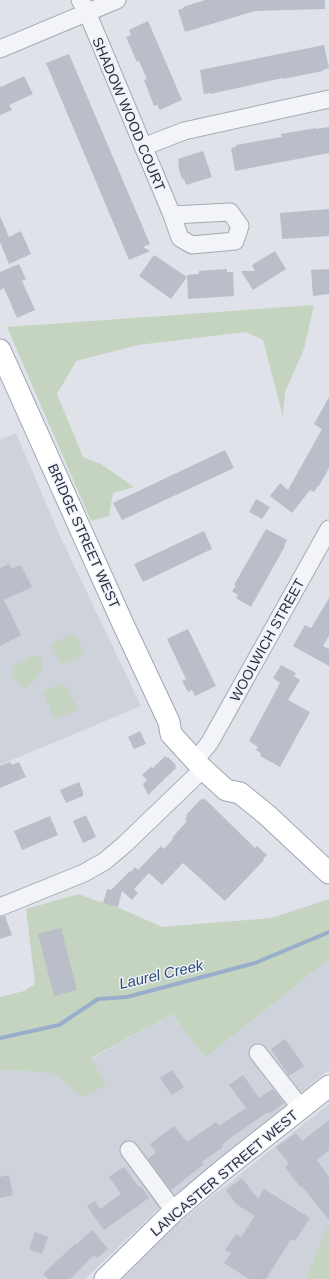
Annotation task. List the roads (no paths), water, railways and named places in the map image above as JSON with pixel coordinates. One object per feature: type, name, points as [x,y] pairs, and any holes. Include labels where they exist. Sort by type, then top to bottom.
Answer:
[{"type":"main road","name":"BRIDGE STREET WEST","points":[[0,350],[126,631],[169,722],[171,734],[203,760],[234,780],[240,793],[267,815],[329,873]]},
{"type":"main road","name":"LANCASTER STREET WEST","points":[[105,1279],[174,1211],[224,1169],[329,1086]]},
{"type":"street","points":[[0,50],[84,6],[118,0]]},
{"type":"street","name":"SHADOW WOOD COURT","points":[[84,6],[172,215]]},
{"type":"street","points":[[143,146],[184,131],[329,99]]},
{"type":"street","name":"WOOLWICH STREET","points":[[0,907],[84,873],[105,861],[125,844],[203,760],[210,742],[329,528]]},
{"type":"street","points":[[258,1053],[301,1108]]},
{"type":"street","points":[[129,1150],[174,1211]]},
{"type":"waterway","name":"Laurel Creek","points":[[0,1038],[59,1025],[98,999],[127,997],[255,963],[329,932]]}]
